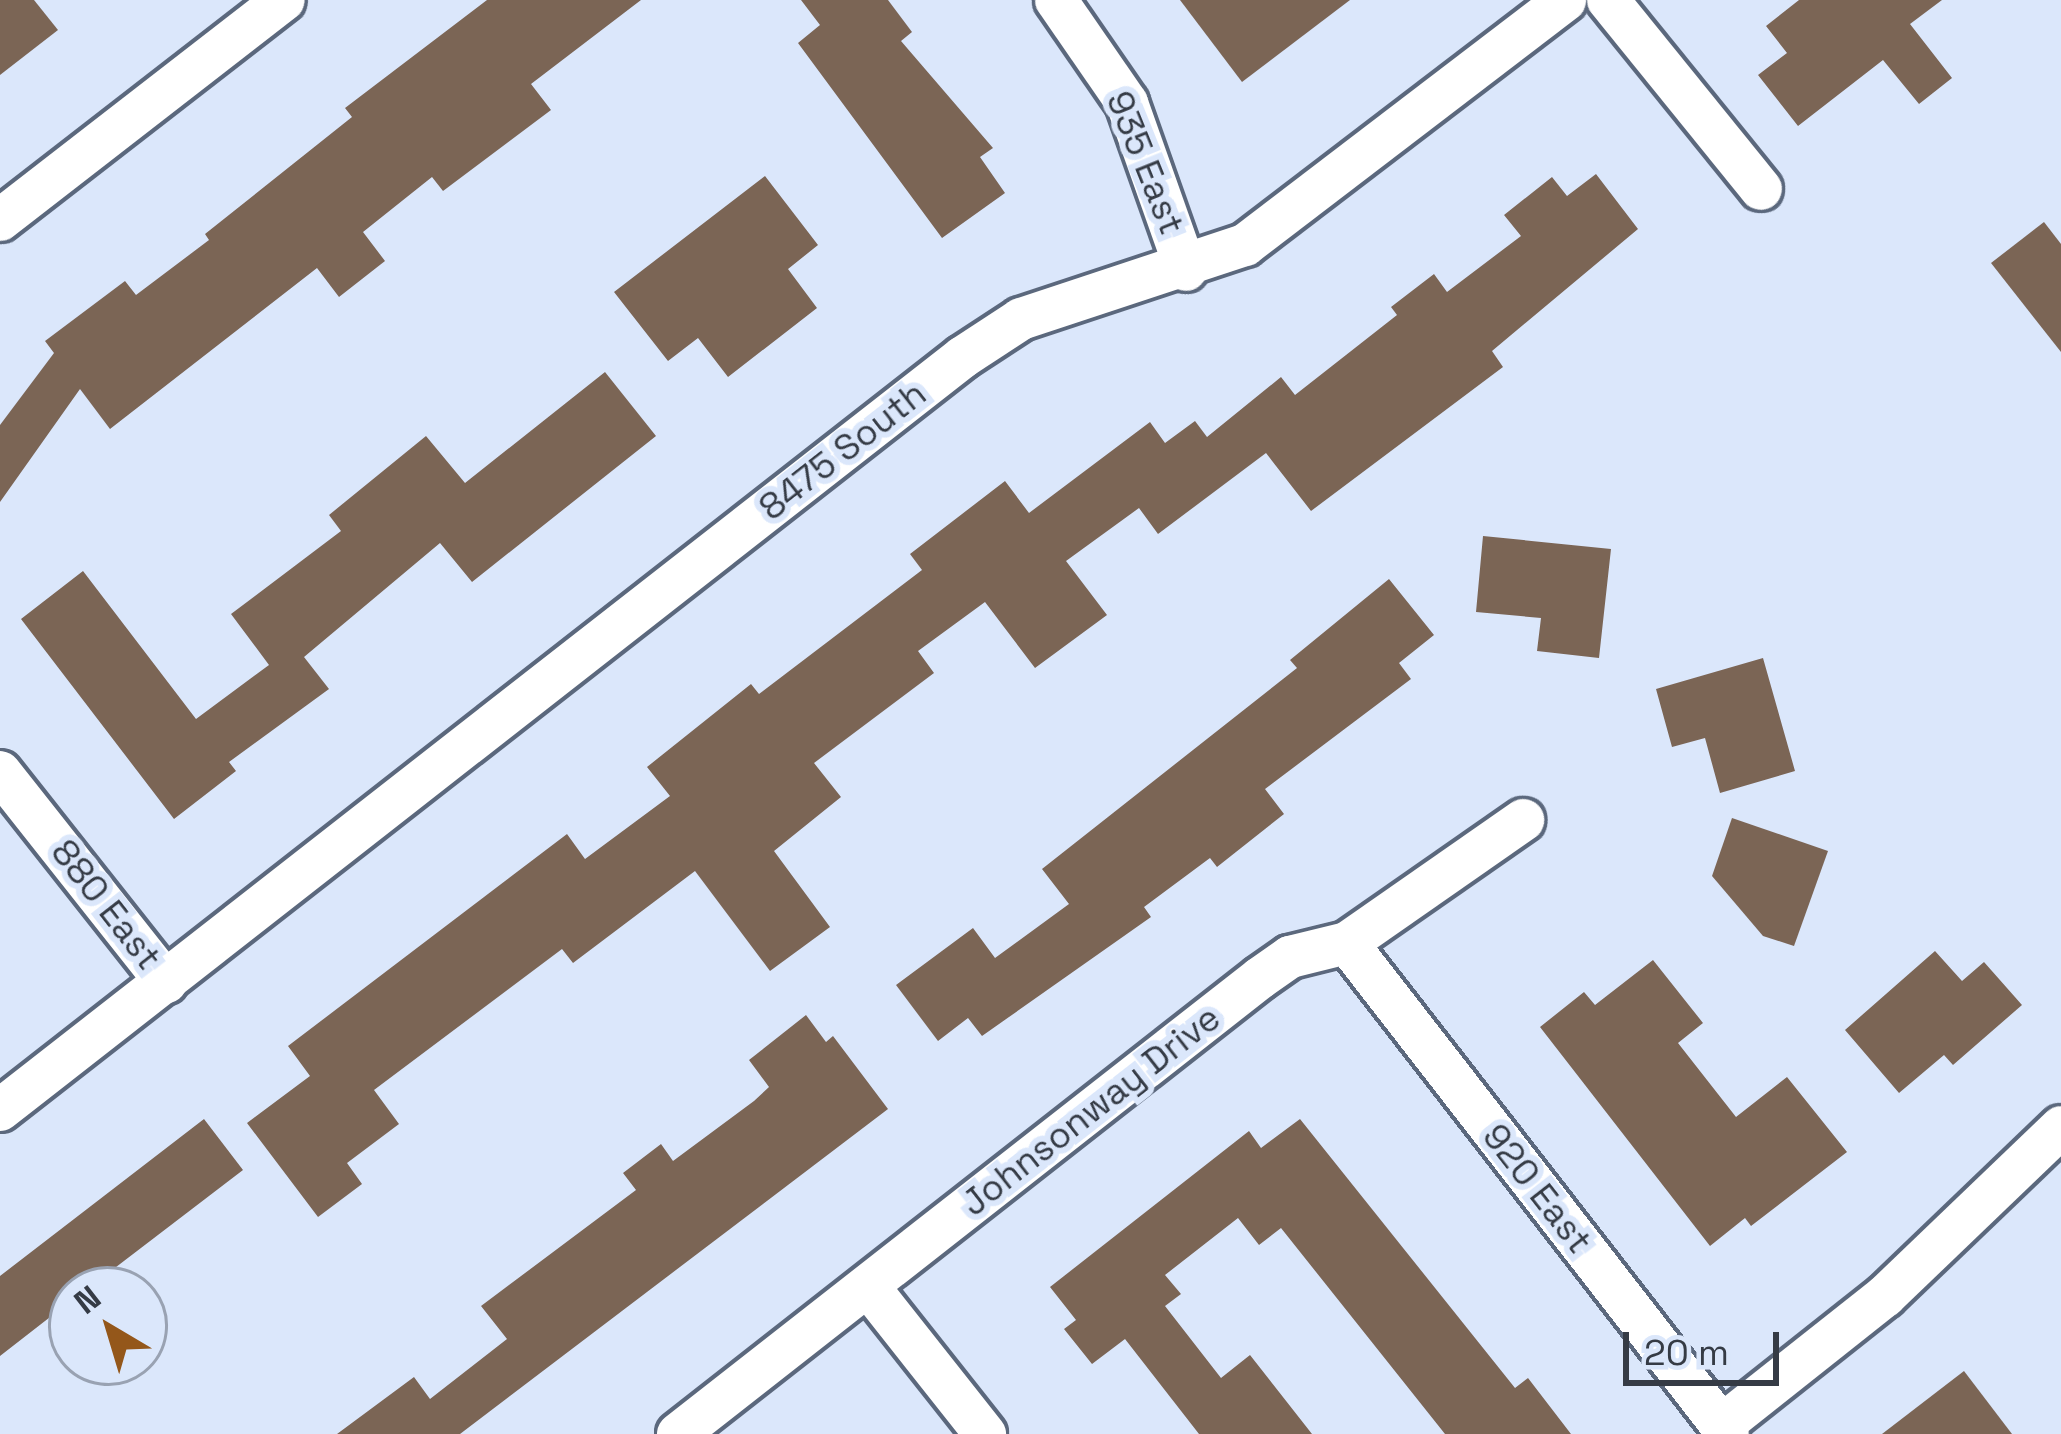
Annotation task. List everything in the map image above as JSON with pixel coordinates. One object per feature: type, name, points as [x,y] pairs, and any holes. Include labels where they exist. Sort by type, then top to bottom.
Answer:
[{"type":"street","points":[[0,220],[284,0]]},
{"type":"street","name":"935 East","points":[[1056,0],[1127,103],[1186,270]]},
{"type":"street","name":"8475 South","points":[[0,1110],[963,357],[1021,320],[1186,270],[1244,245],[1565,0]]},
{"type":"street","points":[[1608,0],[1761,189]]},
{"type":"street","name":"880 East","points":[[0,772],[166,982]]},
{"type":"street","name":"Johnsonway Drive","points":[[678,1434],[1260,978],[1290,957],[1347,943],[1522,820]]},
{"type":"street","name":"920 East","points":[[1347,943],[1725,1430]]},
{"type":"street","points":[[1725,1430],[1885,1296],[2061,1127]]},
{"type":"street","points":[[868,1286],[985,1434]]},
{"type":"building","points":[[0,0],[34,0],[58,30],[0,75]]},
{"type":"building","points":[[487,0],[641,0],[531,84],[551,110],[443,191],[432,177],[363,232],[385,261],[339,297],[317,268],[110,429],[80,389],[0,502],[0,425],[54,353],[45,341],[125,281],[136,295],[209,240],[205,234],[352,117],[345,108]]},
{"type":"building","points":[[801,0],[888,0],[912,32],[901,41],[993,148],[980,157],[1005,193],[942,238],[798,43],[820,25]]},
{"type":"building","points":[[1180,0],[1350,0],[1242,82]]},
{"type":"building","points":[[1799,0],[1942,0],[1910,24],[1952,78],[1919,104],[1883,60],[1798,126],[1758,75],[1787,53],[1766,26]]},
{"type":"building","points":[[1596,174],[1638,229],[1492,351],[1503,367],[1311,511],[1266,453],[1158,534],[1139,508],[1066,561],[1107,615],[1035,668],[985,602],[918,651],[934,673],[814,763],[841,797],[774,851],[830,927],[770,971],[695,871],[573,963],[562,949],[374,1090],[399,1124],[347,1163],[362,1184],[318,1217],[247,1123],[310,1076],[288,1046],[567,834],[585,859],[670,796],[647,767],[751,684],[759,694],[922,570],[910,554],[1005,481],[1029,513],[1150,422],[1165,443],[1195,421],[1207,437],[1281,377],[1295,395],[1397,315],[1391,307],[1434,274],[1447,292],[1521,236],[1504,215],[1552,177],[1567,196]]},
{"type":"building","points":[[765,176],[818,245],[788,269],[817,308],[728,377],[698,338],[668,361],[614,292]]},
{"type":"building","points":[[2044,222],[2061,244],[2061,352],[1991,263]]},
{"type":"building","points":[[605,372],[656,436],[472,582],[440,543],[304,657],[329,689],[229,762],[236,771],[174,819],[21,619],[83,571],[196,719],[269,665],[231,614],[341,531],[329,515],[426,436],[465,483]]},
{"type":"building","points":[[1483,536],[1611,549],[1599,658],[1537,651],[1541,618],[1476,612]]},
{"type":"building","points":[[1389,579],[1434,635],[1399,663],[1411,679],[1265,789],[1284,814],[1217,867],[1210,858],[1144,907],[1151,917],[982,1036],[968,1018],[938,1041],[896,985],[973,928],[995,958],[1069,904],[1042,869],[1297,668],[1290,660]]},
{"type":"building","points":[[1763,658],[1795,771],[1720,793],[1705,738],[1672,747],[1656,689]]},
{"type":"building","points":[[1732,818],[1828,851],[1794,946],[1763,936],[1712,876]]},
{"type":"building","points":[[1935,951],[1962,981],[1984,962],[2022,1005],[1953,1065],[1944,1055],[1899,1093],[1845,1030]]},
{"type":"building","points":[[1653,960],[1703,1023],[1678,1043],[1736,1117],[1787,1077],[1847,1152],[1751,1226],[1745,1218],[1710,1246],[1540,1027],[1584,992],[1595,1005]]},
{"type":"building","points":[[806,1015],[826,1042],[833,1036],[888,1109],[460,1434],[337,1434],[414,1377],[430,1399],[507,1339],[481,1306],[636,1190],[623,1173],[661,1144],[673,1161],[754,1101],[769,1087],[749,1060]]},
{"type":"building","points":[[204,1119],[243,1170],[117,1266],[48,1266],[48,1319],[0,1356],[0,1276]]},
{"type":"building","points":[[1300,1119],[1515,1388],[1528,1378],[1571,1434],[1445,1434],[1281,1228],[1259,1245],[1238,1218],[1165,1275],[1181,1294],[1165,1306],[1221,1378],[1250,1355],[1312,1434],[1199,1434],[1125,1339],[1092,1364],[1064,1329],[1076,1320],[1050,1287],[1249,1131],[1261,1148]]},
{"type":"building","points":[[1964,1371],[2012,1434],[1882,1434]]}]
